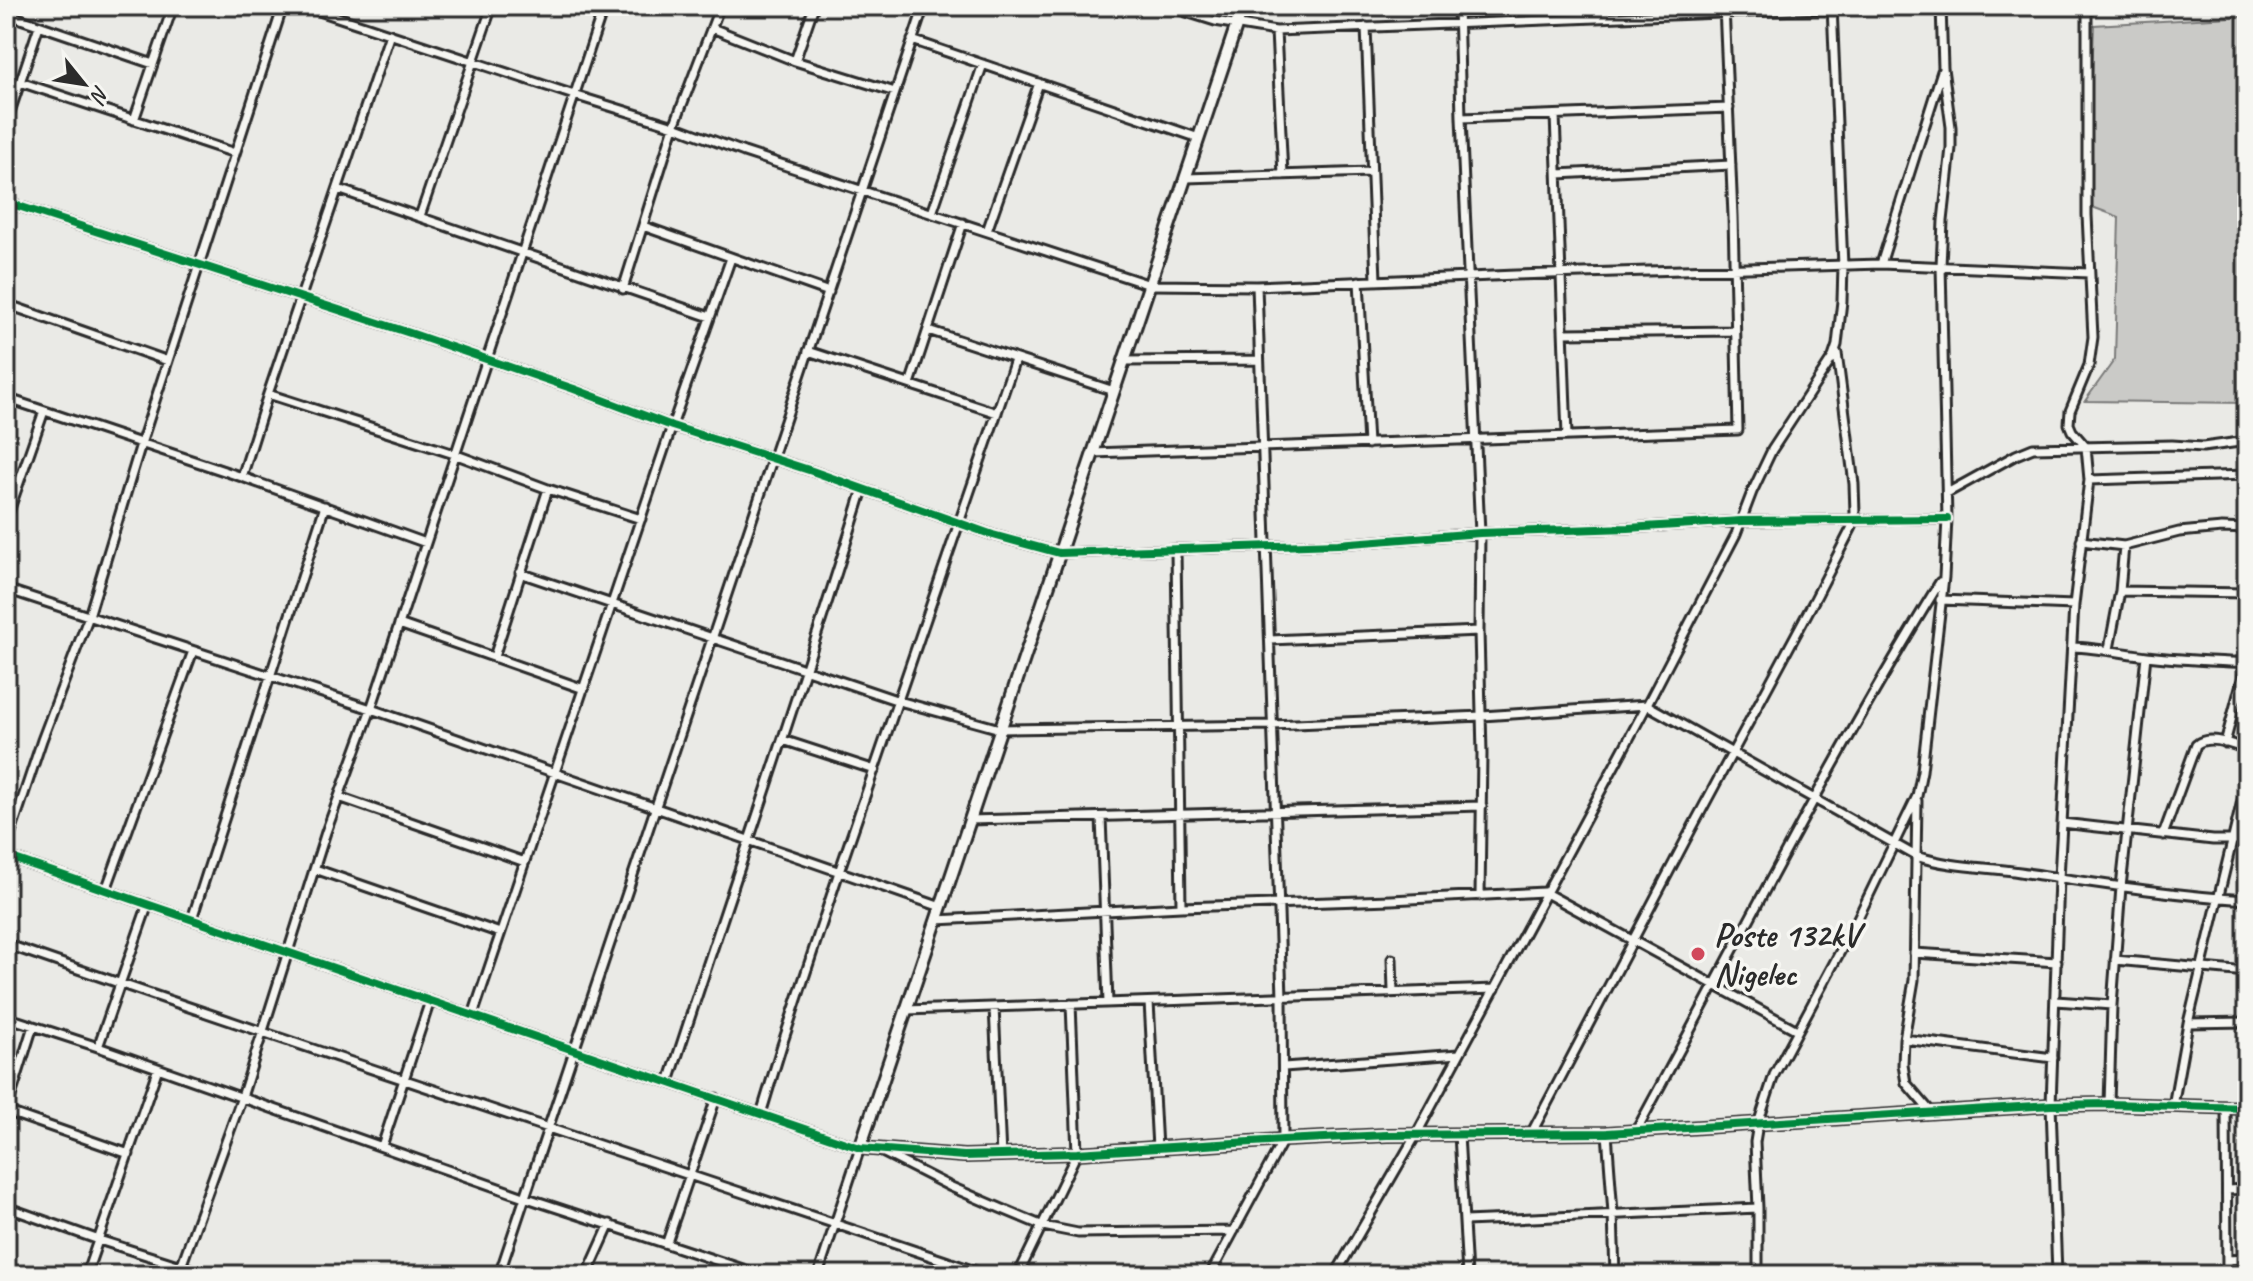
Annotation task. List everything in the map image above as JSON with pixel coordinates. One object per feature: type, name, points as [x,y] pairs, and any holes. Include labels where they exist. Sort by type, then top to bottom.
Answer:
[{"type":"street","points":[[134,120],[173,6]]},
{"type":"street","points":[[6,848],[42,740],[89,616],[141,444],[283,6]]},
{"type":"street","points":[[304,6],[1150,285],[1257,286],[1881,264],[2089,273]]},
{"type":"street","points":[[420,216],[492,6]]},
{"type":"street","points":[[178,1275],[242,1097],[315,869],[604,6]]},
{"type":"street","points":[[623,289],[674,126],[720,6]]},
{"type":"street","points":[[795,61],[814,6]]},
{"type":"street","points":[[499,1275],[924,6]]},
{"type":"street","points":[[1167,6],[1236,26],[1276,31],[1725,10],[1896,6]]},
{"type":"street","points":[[818,1275],[1243,6]]},
{"type":"street","points":[[1458,6],[1480,533],[1480,896]]},
{"type":"street","points":[[1931,1112],[1906,1083],[1903,1065],[1912,995],[1917,796],[1930,713],[1947,519],[1941,266],[1951,148],[1941,6]]},
{"type":"street","points":[[2057,1275],[2051,1105],[2059,878],[2074,605],[2089,480],[2086,447],[2069,424],[2070,411],[2089,365],[2093,337],[2087,201],[2087,6]]},
{"type":"street","points":[[1531,1134],[1854,520],[1854,484],[1836,350],[1843,266],[1832,7]]},
{"type":"street","points":[[1093,453],[1738,430],[1725,10]]},
{"type":"street","points":[[6,14],[153,64]]},
{"type":"street","points":[[6,124],[39,26]]},
{"type":"street","points":[[1366,27],[1376,280]]},
{"type":"street","points":[[712,28],[795,61],[895,92]]},
{"type":"street","points":[[1276,31],[1283,175]]},
{"type":"street","points":[[242,477],[390,34]]},
{"type":"street","points":[[912,40],[1199,138]]},
{"type":"street","points":[[932,213],[983,64]]},
{"type":"street","points":[[1881,264],[1943,68]]},
{"type":"street","points":[[20,82],[235,153]]},
{"type":"street","points":[[987,231],[1039,83]]},
{"type":"street","points":[[1461,118],[1729,108]]},
{"type":"street","points":[[1555,115],[1567,436]]},
{"type":"street","points":[[1558,174],[1731,165]]},
{"type":"street","points":[[1186,178],[1371,172]]},
{"type":"street","points":[[338,189],[710,317]]},
{"type":"street","points":[[6,202],[300,296],[993,535],[1059,553],[1338,544],[1480,533],[1741,521],[1947,519]]},
{"type":"street","points":[[910,384],[963,223]]},
{"type":"street","points":[[643,226],[829,292]]},
{"type":"street","points":[[473,1015],[731,258]]},
{"type":"street","points":[[1359,281],[1368,444]]},
{"type":"street","points":[[1210,1275],[1283,1140],[1282,997],[1257,286]]},
{"type":"street","points":[[6,304],[168,361]]},
{"type":"street","points":[[928,330],[1114,391]]},
{"type":"street","points":[[1564,333],[1735,331]]},
{"type":"street","points":[[1335,1275],[1416,1135],[1647,705],[1741,521],[1772,450],[1814,389],[1836,350]]},
{"type":"street","points":[[808,351],[997,413]]},
{"type":"street","points":[[761,1114],[839,872],[1015,360]]},
{"type":"street","points":[[1123,361],[1259,360]]},
{"type":"street","points":[[268,394],[641,519]]},
{"type":"street","points":[[6,398],[426,543]]},
{"type":"street","points":[[6,520],[9,498],[44,411]]},
{"type":"street","points":[[1947,493],[2033,448],[2203,447],[2247,441]]},
{"type":"street","points":[[2089,480],[2247,475]]},
{"type":"street","points":[[494,657],[548,489]]},
{"type":"street","points":[[669,1082],[751,840],[863,489]]},
{"type":"street","points":[[192,919],[325,506]]},
{"type":"street","points":[[2081,541],[2124,546],[2179,532],[2247,529]]},
{"type":"street","points":[[2109,649],[2120,591],[2124,546]]},
{"type":"street","points":[[1176,550],[1181,907]]},
{"type":"street","points":[[520,573],[899,701],[1000,729],[1272,725],[1647,705],[1916,856],[1957,865],[2121,887],[2247,900]]},
{"type":"street","points":[[1636,1131],[1814,798],[1888,666],[1944,577]]},
{"type":"street","points":[[6,589],[371,709],[941,907]]},
{"type":"street","points":[[2120,591],[2247,593]]},
{"type":"street","points":[[1940,600],[2074,605]]},
{"type":"street","points":[[399,624],[584,689]]},
{"type":"street","points":[[1270,640],[1479,631]]},
{"type":"street","points":[[2072,647],[2109,649],[2146,656],[2247,662],[2243,699],[2225,743]]},
{"type":"street","points":[[106,890],[193,651]]},
{"type":"street","points":[[2109,1104],[2112,1005],[2121,887],[2146,656]]},
{"type":"street","points":[[2163,835],[2196,745],[2208,739],[2247,750]]},
{"type":"street","points":[[783,740],[875,770]]},
{"type":"street","points":[[2173,1106],[2188,1023],[2247,780]]},
{"type":"street","points":[[1734,1275],[1758,1274],[1755,1142],[1774,1075],[1856,922],[1917,796]]},
{"type":"street","points":[[339,797],[525,862]]},
{"type":"street","points":[[969,820],[1482,806]]},
{"type":"street","points":[[1101,817],[1108,1003]]},
{"type":"street","points":[[2062,823],[2213,840],[2247,840]]},
{"type":"street","points":[[6,856],[860,1148],[1001,1156],[1283,1140],[1607,1133],[2051,1105],[2247,1108]]},
{"type":"street","points":[[315,869],[500,933]]},
{"type":"street","points":[[937,920],[1544,892],[1797,1030]]},
{"type":"street","points":[[98,1047],[148,904]]},
{"type":"street","points":[[6,944],[987,1275]]},
{"type":"street","points":[[1914,953],[2057,962]]},
{"type":"street","points":[[1392,959],[1393,992]]},
{"type":"street","points":[[2115,960],[2247,972]]},
{"type":"street","points":[[906,1010],[1495,989]]},
{"type":"street","points":[[382,1146],[430,1001]]},
{"type":"street","points":[[2056,1001],[2112,1005]]},
{"type":"street","points":[[1149,1002],[1157,1148]]},
{"type":"street","points":[[1018,1275],[1077,1153],[1071,1004]]},
{"type":"street","points":[[994,1007],[1001,1156]]},
{"type":"street","points":[[6,1017],[524,1197],[761,1275]]},
{"type":"street","points":[[2188,1023],[2247,1022]]},
{"type":"street","points":[[33,1026],[6,1111],[129,1154]]},
{"type":"street","points":[[1904,1039],[2053,1058]]},
{"type":"street","points":[[1284,1067],[1459,1054]]},
{"type":"street","points":[[86,1275],[158,1068]]},
{"type":"street","points":[[667,1242],[716,1098]]},
{"type":"street","points":[[2226,1107],[2227,1275]]},
{"type":"street","points":[[1607,1133],[1615,1275]]},
{"type":"street","points":[[1459,1134],[1467,1275]]},
{"type":"street","points":[[877,1149],[949,1186],[1043,1226],[1078,1233],[1234,1231]]},
{"type":"street","points":[[2227,1190],[2247,1189]]},
{"type":"street","points":[[6,1207],[209,1275]]},
{"type":"street","points":[[1465,1221],[1758,1208]]},
{"type":"street","points":[[587,1275],[610,1224]]},
{"type":"street","points":[[2227,1260],[2247,1259]]},
{"type":"street","points":[[937,1275],[943,1260]]},
{"type":"shaded area","points":[[2247,16],[2247,403],[2085,401],[2115,359],[2119,217],[2087,205],[2094,25]]},
{"type":"cycle path","points":[[6,202],[413,334],[993,535],[1059,553],[1338,544],[1480,533],[1741,521],[1947,519]]},
{"type":"cycle path","points":[[6,856],[860,1148],[964,1156],[1077,1153],[1387,1135],[1607,1133],[2051,1105],[2247,1108]]},
{"type":"place","name":"Poste 132kV Nigelec","points":[[1698,954]]}]
